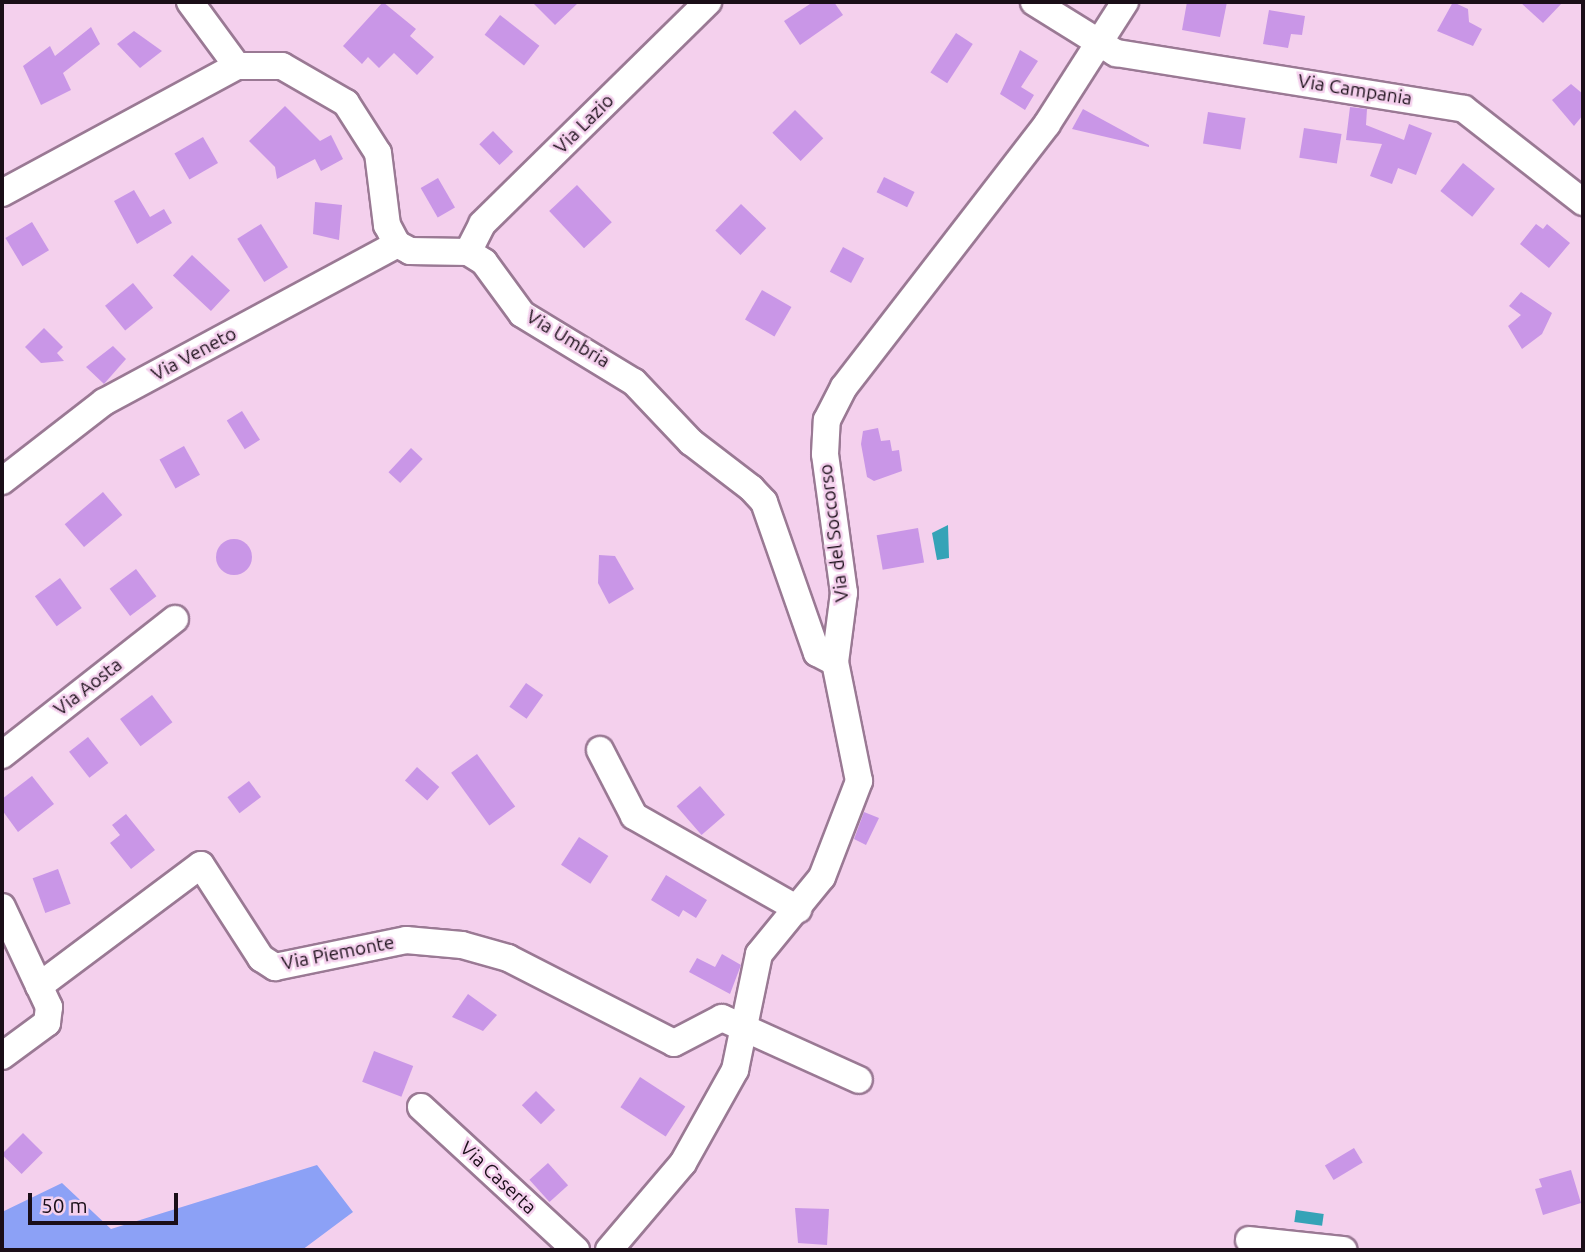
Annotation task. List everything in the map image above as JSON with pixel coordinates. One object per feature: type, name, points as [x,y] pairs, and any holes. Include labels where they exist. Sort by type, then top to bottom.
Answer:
[{"type":"street","points":[[190,2],[237,66]]},
{"type":"street","name":"Via Lazio","points":[[468,252],[482,224],[708,2]]},
{"type":"street","name":"Via Campania","points":[[1034,2],[1116,53],[1464,109],[1583,202]]},
{"type":"street","name":"Via del Soccorso","points":[[609,1250],[683,1163],[735,1070],[759,954],[822,877],[859,781],[835,662],[844,593],[825,454],[827,421],[844,387],[1047,124],[1125,2]]},
{"type":"street","points":[[2,193],[237,66],[294,70],[346,103],[378,153],[387,225],[397,244],[410,251],[468,252]]},
{"type":"street","name":"Via Veneto","points":[[2,481],[104,402],[397,244]]},
{"type":"street","name":"Via Umbria","points":[[468,252],[484,261],[522,314],[634,382],[691,442],[751,488],[764,502],[817,653],[835,662]]},
{"type":"street","name":"Via Aosta","points":[[2,755],[175,620]]},
{"type":"street","points":[[600,750],[634,816],[798,909]]},
{"type":"street","name":"Via Piemonte","points":[[39,986],[201,865],[261,958],[275,967],[406,940],[462,945],[508,958],[674,1044],[722,1018],[743,1027]]},
{"type":"street","points":[[2,907],[49,1007],[47,1023],[2,1056]]},
{"type":"street","points":[[743,1027],[859,1080]]},
{"type":"street","name":"Via Caserta","points":[[421,1107],[576,1250]]},
{"type":"street","points":[[1249,1240],[1343,1250]]},
{"type":"shaded area","points":[[948,525],[949,558],[937,560],[932,533]]},
{"type":"shaded area","points":[[317,1165],[353,1212],[302,1250],[2,1250],[2,1212],[62,1183],[111,1229]]},
{"type":"shaded area","points":[[1296,1210],[1324,1214],[1322,1226],[1294,1222]]},
{"type":"building","points":[[383,2],[416,29],[410,36],[434,57],[417,75],[394,53],[379,68],[368,57],[362,64],[343,46]]},
{"type":"building","points":[[532,2],[579,2],[555,25]]},
{"type":"building","points":[[813,2],[834,2],[843,15],[800,45],[784,21]]},
{"type":"building","points":[[1187,2],[1227,2],[1220,37],[1182,30]]},
{"type":"building","points":[[1453,2],[1468,9],[1469,22],[1482,29],[1473,46],[1437,31]]},
{"type":"building","points":[[1520,2],[1563,2],[1543,23]]},
{"type":"building","points":[[1269,10],[1305,16],[1302,35],[1291,34],[1288,48],[1263,44]]},
{"type":"building","points":[[500,15],[539,46],[524,65],[485,35]]},
{"type":"building","points":[[91,27],[100,44],[63,73],[71,90],[41,105],[23,66],[50,46],[55,56]]},
{"type":"building","points":[[134,31],[162,51],[140,68],[117,44]]},
{"type":"building","points":[[956,33],[973,44],[947,83],[930,72]]},
{"type":"building","points":[[1020,50],[1038,61],[1021,87],[1034,95],[1025,110],[1000,94]]},
{"type":"building","points":[[1571,84],[1583,94],[1583,115],[1574,126],[1552,100]]},
{"type":"building","points":[[285,106],[320,141],[331,135],[343,159],[321,171],[315,159],[277,179],[275,167],[249,141]]},
{"type":"building","points":[[1350,107],[1367,109],[1366,125],[1404,140],[1409,124],[1432,133],[1416,175],[1398,168],[1392,184],[1370,176],[1382,144],[1346,140]]},
{"type":"building","points":[[1083,109],[1149,145],[1149,147],[1072,129]]},
{"type":"building","points":[[795,110],[823,138],[801,161],[772,133]]},
{"type":"building","points":[[1208,112],[1246,118],[1241,150],[1203,144]]},
{"type":"building","points":[[1304,128],[1342,134],[1337,164],[1299,158]]},
{"type":"building","points":[[493,131],[513,152],[499,165],[479,144]]},
{"type":"building","points":[[203,137],[218,163],[189,179],[174,154]]},
{"type":"building","points":[[1463,163],[1495,189],[1472,217],[1440,191]]},
{"type":"building","points":[[884,177],[915,192],[907,207],[877,192]]},
{"type":"building","points":[[438,178],[455,207],[438,217],[421,188]]},
{"type":"building","points":[[577,185],[612,222],[584,248],[549,211]]},
{"type":"building","points":[[134,190],[150,217],[164,209],[172,223],[137,244],[114,201]]},
{"type":"building","points":[[315,202],[342,205],[339,240],[313,234]]},
{"type":"building","points":[[741,204],[766,228],[740,255],[715,231]]},
{"type":"building","points":[[32,222],[49,250],[22,266],[5,238]]},
{"type":"building","points":[[261,224],[288,267],[264,282],[237,239]]},
{"type":"building","points":[[1536,224],[1543,229],[1547,224],[1570,243],[1549,268],[1520,244]]},
{"type":"building","points":[[843,247],[864,258],[851,283],[830,272]]},
{"type":"building","points":[[192,255],[230,290],[211,311],[173,275]]},
{"type":"building","points":[[133,283],[153,308],[125,331],[105,306]]},
{"type":"building","points":[[762,290],[791,307],[774,336],[745,319]]},
{"type":"building","points":[[1521,292],[1552,313],[1542,334],[1522,349],[1508,326],[1521,315],[1509,306]]},
{"type":"building","points":[[44,328],[63,347],[57,353],[64,361],[41,363],[25,347]]},
{"type":"building","points":[[113,346],[126,359],[104,384],[86,367]]},
{"type":"building","points":[[242,411],[260,440],[245,449],[227,421]]},
{"type":"building","points":[[878,428],[881,441],[890,440],[892,451],[899,450],[902,471],[874,481],[867,477],[861,444],[863,431]]},
{"type":"building","points":[[184,446],[200,475],[176,488],[160,460]]},
{"type":"building","points":[[411,448],[423,459],[400,483],[388,472]]},
{"type":"building","points":[[103,492],[122,515],[84,547],[65,524]]},
{"type":"building","points":[[918,528],[924,562],[883,570],[877,535]]},
{"type":"building","points":[[234,539],[246,545],[252,557],[246,569],[234,575],[222,569],[216,557],[222,545]]},
{"type":"building","points":[[599,555],[615,556],[634,589],[609,604],[598,583]]},
{"type":"building","points":[[136,569],[156,596],[130,616],[110,589]]},
{"type":"building","points":[[60,578],[82,608],[57,626],[35,596]]},
{"type":"building","points":[[526,683],[543,695],[527,719],[509,707]]},
{"type":"building","points":[[152,695],[172,722],[141,746],[120,719]]},
{"type":"building","points":[[88,737],[108,763],[89,778],[69,752]]},
{"type":"building","points":[[477,754],[515,807],[489,825],[451,773]]},
{"type":"building","points":[[417,767],[439,787],[427,800],[405,780]]},
{"type":"building","points":[[32,776],[54,804],[18,832],[2,810],[2,799]]},
{"type":"building","points":[[249,781],[261,797],[239,813],[227,797]]},
{"type":"building","points":[[700,786],[725,815],[702,835],[677,806]]},
{"type":"building","points":[[864,812],[879,818],[866,845],[854,839]]},
{"type":"building","points":[[126,814],[155,850],[131,869],[110,843],[120,835],[112,825]]},
{"type":"building","points":[[579,837],[608,856],[590,884],[561,865]]},
{"type":"building","points":[[58,869],[71,904],[45,913],[33,878]]},
{"type":"building","points":[[666,875],[707,900],[696,918],[683,910],[679,917],[651,900]]},
{"type":"building","points":[[722,954],[741,965],[730,994],[689,972],[697,958],[715,967]]},
{"type":"building","points":[[468,994],[497,1015],[483,1031],[452,1017]]},
{"type":"building","points":[[374,1051],[413,1066],[401,1097],[362,1082]]},
{"type":"building","points":[[640,1077],[685,1106],[666,1137],[620,1107]]},
{"type":"building","points":[[536,1091],[555,1110],[541,1124],[522,1105]]},
{"type":"building","points":[[23,1133],[43,1153],[22,1174],[2,1154]]},
{"type":"building","points":[[1354,1148],[1363,1163],[1334,1180],[1325,1166]]},
{"type":"building","points":[[548,1163],[568,1185],[549,1202],[529,1180]]},
{"type":"building","points":[[1571,1170],[1581,1203],[1543,1215],[1535,1189],[1542,1187],[1539,1179]]},
{"type":"building","points":[[795,1208],[829,1209],[827,1245],[798,1243]]}]
